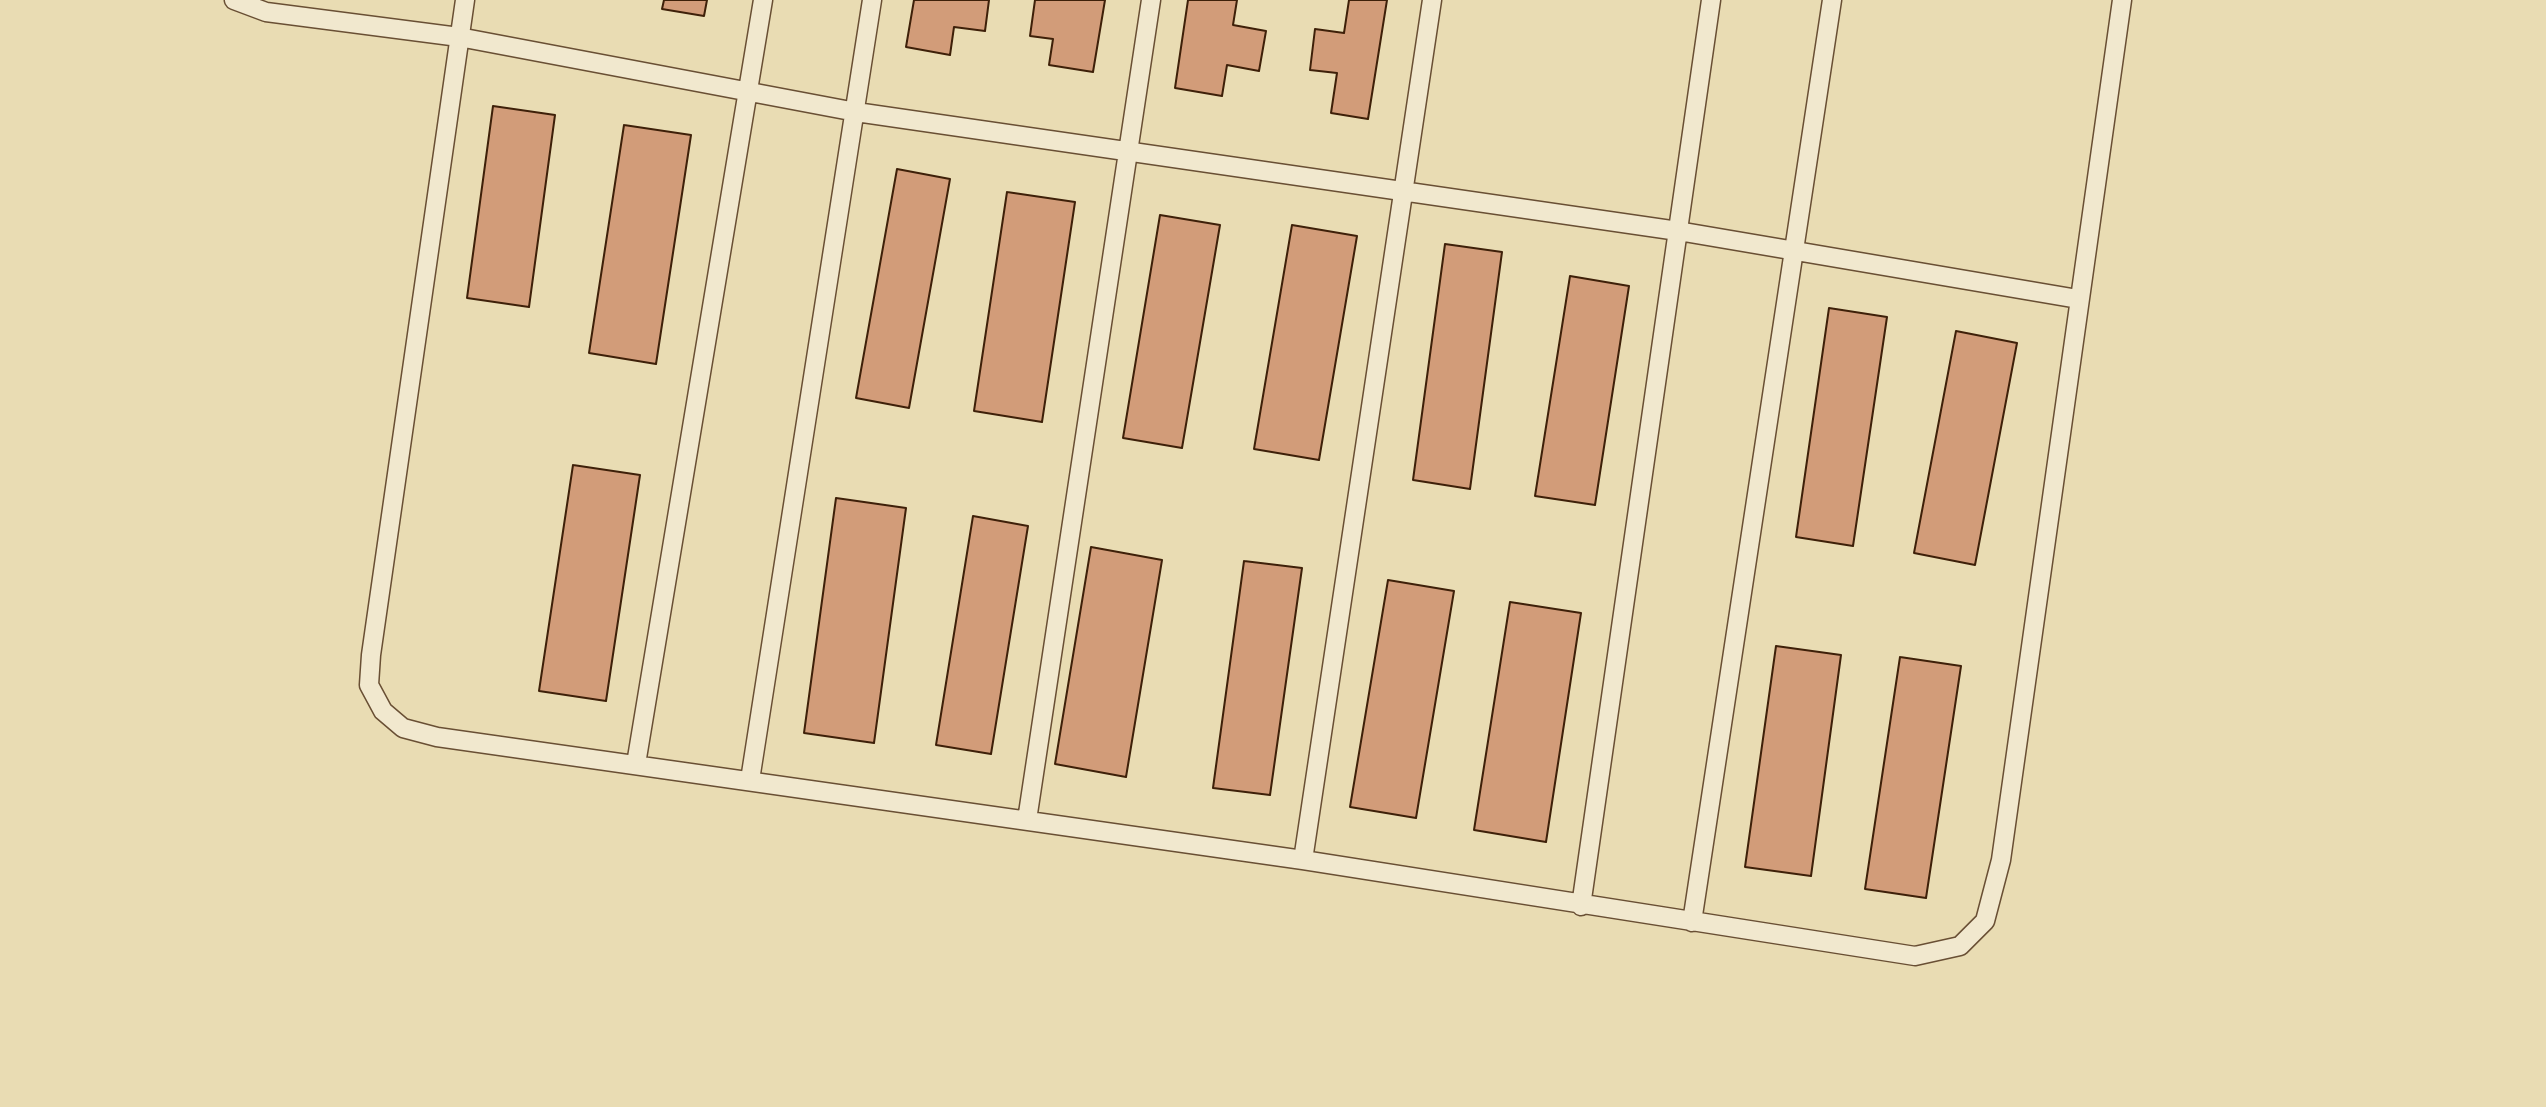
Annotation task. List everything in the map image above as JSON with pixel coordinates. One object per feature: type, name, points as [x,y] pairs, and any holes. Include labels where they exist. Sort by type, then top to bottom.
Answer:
[{"type":"lane","points":[[234,0],[266,12],[459,37],[856,112],[1678,231],[2078,299]]},
{"type":"lane","points":[[465,0],[369,685],[383,711],[403,728],[437,737],[1303,860],[1915,956],[1960,946],[1985,921],[2001,860],[2122,0]]},
{"type":"lane","points":[[636,764],[763,0]]},
{"type":"lane","points":[[750,780],[872,0]]},
{"type":"lane","points":[[1027,820],[1151,0]]},
{"type":"lane","points":[[1303,860],[1432,0]]},
{"type":"lane","points":[[1581,906],[1711,0]]},
{"type":"lane","points":[[1692,922],[1832,0]]},
{"type":"building","points":[[664,0],[707,0],[704,16],[662,9]]},
{"type":"building","points":[[914,0],[989,0],[985,31],[954,27],[950,55],[906,47]]},
{"type":"building","points":[[1035,0],[1105,0],[1093,72],[1049,65],[1053,39],[1030,36]]},
{"type":"building","points":[[1188,0],[1237,0],[1233,25],[1266,31],[1259,71],[1227,65],[1222,96],[1175,88]]},
{"type":"building","points":[[1349,0],[1387,0],[1368,119],[1331,113],[1337,73],[1310,70],[1315,29],[1344,33]]},
{"type":"building","points":[[493,106],[555,115],[529,307],[467,298]]},
{"type":"building","points":[[624,125],[691,135],[656,364],[589,353]]},
{"type":"building","points":[[897,169],[950,179],[909,408],[856,398]]},
{"type":"building","points":[[1007,192],[1075,202],[1042,422],[974,411]]},
{"type":"building","points":[[1160,215],[1220,225],[1182,448],[1123,438]]},
{"type":"building","points":[[1292,225],[1357,236],[1319,460],[1254,449]]},
{"type":"building","points":[[1445,244],[1502,252],[1470,489],[1413,480]]},
{"type":"building","points":[[1570,276],[1629,286],[1595,505],[1535,496]]},
{"type":"building","points":[[1829,308],[1887,317],[1853,546],[1796,537]]},
{"type":"building","points":[[1956,331],[2017,343],[1975,565],[1914,553]]},
{"type":"building","points":[[573,465],[640,475],[606,701],[539,691]]},
{"type":"building","points":[[836,498],[906,508],[874,743],[804,733]]},
{"type":"building","points":[[973,516],[1028,526],[991,754],[936,745]]},
{"type":"building","points":[[1091,547],[1162,560],[1126,777],[1055,764]]},
{"type":"building","points":[[1244,561],[1302,568],[1270,795],[1213,788]]},
{"type":"building","points":[[1388,580],[1454,591],[1416,818],[1350,807]]},
{"type":"building","points":[[1510,602],[1581,613],[1546,842],[1474,830]]},
{"type":"building","points":[[1776,646],[1841,655],[1811,876],[1745,867]]},
{"type":"building","points":[[1900,657],[1961,666],[1926,898],[1865,889]]}]
